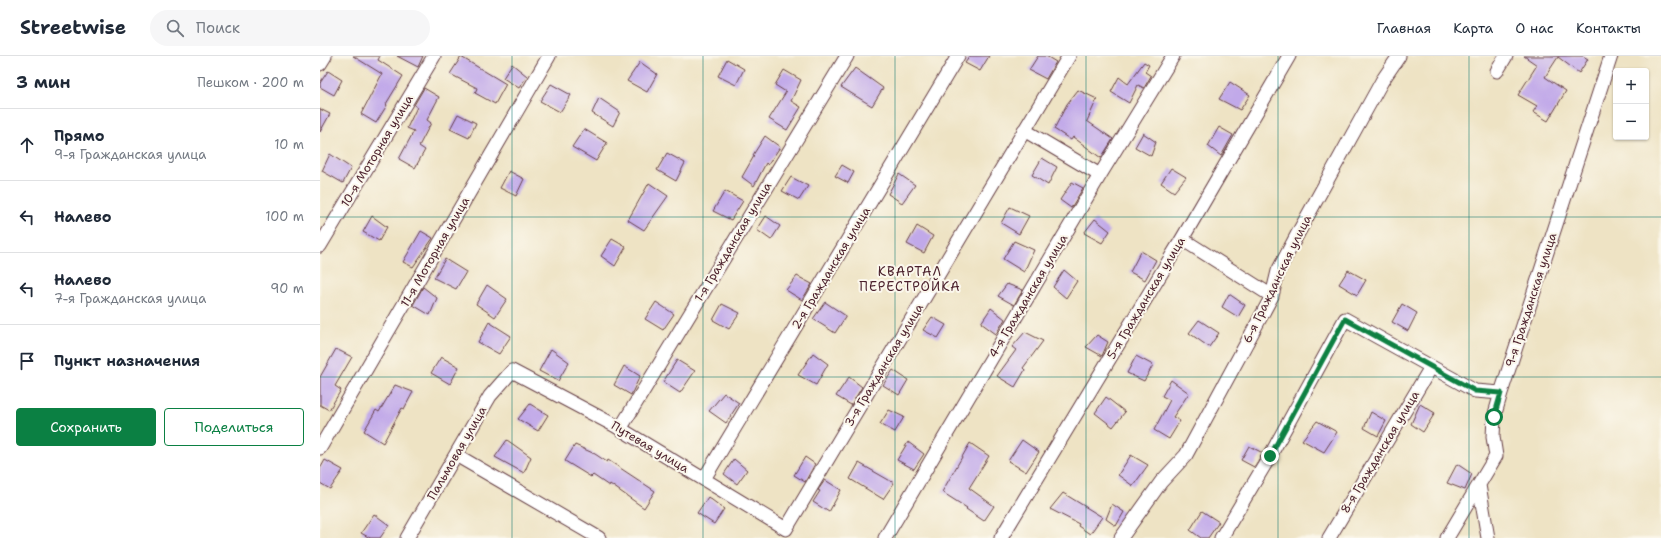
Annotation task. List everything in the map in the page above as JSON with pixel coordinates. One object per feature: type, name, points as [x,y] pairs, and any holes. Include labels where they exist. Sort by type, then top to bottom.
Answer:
[{"type":"street","points":[[320,64],[325,56]]},
{"type":"street","name":"10-я Моторная улица","points":[[320,246],[434,56]]},
{"type":"street","name":"11-я Моторная улица","points":[[320,448],[549,56]]},
{"type":"street","name":"1-я Гражданская улица","points":[[620,429],[847,56]]},
{"type":"street","name":"2-я Гражданская улица","points":[[704,479],[958,56]]},
{"type":"street","name":"3-я Гражданская улица","points":[[786,529],[1069,56]]},
{"type":"street","name":"4-я Гражданская улица","points":[[885,538],[1100,175],[1173,56]]},
{"type":"street","name":"5-я Гражданская улица","points":[[1001,538],[1182,239],[1289,56]]},
{"type":"street","name":"6-я Гражданская улица","points":[[1122,538],[1162,482],[1186,454],[1272,296],[1278,272],[1297,235],[1382,81],[1400,56]]},
{"type":"street","points":[[1496,71],[1506,56]]},
{"type":"street","name":"9-я Гражданская улица","points":[[1448,538],[1496,456],[1493,437],[1494,417],[1611,56]]},
{"type":"street","points":[[1024,130],[1100,175]]},
{"type":"street","points":[[1182,239],[1272,296]]},
{"type":"street","points":[[1221,538],[1270,456],[1345,319],[1475,391],[1501,393]]},
{"type":"street","name":"8-я Гражданская улица","points":[[1329,538],[1431,367]]},
{"type":"street","name":"Путевая улица","points":[[512,371],[620,429],[786,529]]},
{"type":"street","name":"Пальмовая улица","points":[[411,536],[490,396],[512,371]]},
{"type":"street","points":[[456,455],[599,538]]},
{"type":"street","points":[[1479,485],[1488,538]]},
{"type":"building","points":[[353,56],[380,56],[378,60],[403,76],[376,123],[361,114],[382,74]]},
{"type":"building","points":[[397,56],[423,56],[418,67]]},
{"type":"building","points":[[970,56],[989,56],[980,71],[965,63]]},
{"type":"building","points":[[1038,56],[1046,56],[1056,62],[1046,79],[1029,70]]},
{"type":"building","points":[[1524,56],[1583,56],[1588,59],[1579,73],[1558,57],[1545,77],[1566,91],[1548,121],[1533,112],[1537,106],[1518,95],[1537,65]]},
{"type":"building","points":[[461,57],[506,84],[495,104],[475,93],[477,88],[450,74]]},
{"type":"building","points":[[727,59],[744,69],[736,85],[718,76]]},
{"type":"building","points":[[640,62],[657,74],[647,92],[627,81]]},
{"type":"building","points":[[1144,62],[1149,65],[1145,72],[1151,76],[1144,88],[1138,85],[1129,103],[1111,92],[1119,77],[1128,84]]},
{"type":"building","points":[[512,64],[527,76],[519,88],[503,78]]},
{"type":"building","points":[[855,68],[883,88],[872,106],[841,87]]},
{"type":"building","points":[[784,70],[801,80],[791,101],[801,107],[787,130],[769,119],[786,92],[775,85]]},
{"type":"building","points":[[328,71],[342,80],[334,95],[320,87],[320,83]]},
{"type":"building","points":[[1230,82],[1250,95],[1240,110],[1219,99]]},
{"type":"building","points":[[551,84],[571,95],[560,112],[540,101]]},
{"type":"building","points":[[424,88],[439,97],[427,120],[431,123],[419,146],[425,150],[415,168],[399,159],[414,131],[407,128],[417,107],[414,105]]},
{"type":"building","points":[[1078,90],[1097,99],[1087,121],[1113,139],[1101,158],[1073,137],[1071,140],[1054,129],[1067,104]]},
{"type":"building","points":[[599,98],[620,112],[613,126],[592,113]]},
{"type":"building","points":[[320,109],[330,114],[320,132]]},
{"type":"building","points":[[458,114],[476,123],[469,138],[450,129]]},
{"type":"building","points":[[1219,127],[1233,135],[1221,156],[1208,146]]},
{"type":"building","points":[[584,129],[607,143],[596,161],[572,147]]},
{"type":"building","points":[[1143,133],[1156,142],[1151,156],[1135,147]]},
{"type":"building","points":[[765,136],[780,147],[768,165],[766,163],[754,186],[742,177]]},
{"type":"building","points":[[667,153],[685,163],[676,181],[657,170]]},
{"type":"building","points":[[330,154],[351,168],[343,183],[322,171]]},
{"type":"building","points":[[1042,158],[1057,167],[1048,185],[1032,175]]},
{"type":"building","points":[[842,165],[854,172],[848,183],[835,176]]},
{"type":"building","points":[[1171,168],[1186,177],[1174,192],[1161,183]]},
{"type":"building","points":[[509,171],[524,179],[516,196],[500,188]]},
{"type":"building","points":[[899,174],[915,185],[902,203],[888,194]]},
{"type":"building","points":[[791,177],[808,186],[799,200],[782,191]]},
{"type":"building","points":[[1072,182],[1083,188],[1071,208],[1060,200]]},
{"type":"building","points":[[649,183],[668,196],[644,230],[628,220]]},
{"type":"building","points":[[725,191],[743,201],[731,220],[713,211]]},
{"type":"building","points":[[1010,207],[1029,216],[1019,234],[1001,223]]},
{"type":"building","points":[[372,216],[387,227],[379,241],[363,232]]},
{"type":"building","points":[[766,216],[780,226],[771,240],[757,230]]},
{"type":"building","points":[[1095,219],[1110,231],[1102,243],[1084,233]]},
{"type":"building","points":[[917,226],[933,236],[924,253],[907,244]]},
{"type":"building","points":[[421,231],[433,238],[413,267],[403,262]]},
{"type":"building","points":[[612,239],[626,247],[615,266],[601,256]]},
{"type":"building","points":[[1014,241],[1034,250],[1024,272],[1003,259]]},
{"type":"building","points":[[1141,251],[1156,260],[1145,280],[1130,272]]},
{"type":"building","points":[[445,259],[466,272],[456,289],[434,278]]},
{"type":"building","points":[[1064,270],[1077,281],[1066,298],[1053,287]]},
{"type":"building","points":[[1348,270],[1366,280],[1357,295],[1339,284]]},
{"type":"building","points":[[797,276],[812,284],[802,300],[786,290]]},
{"type":"building","points":[[1007,284],[1023,290],[1014,305],[998,296]]},
{"type":"building","points":[[487,285],[507,299],[495,317],[476,304]]},
{"type":"building","points":[[423,287],[437,298],[430,315],[413,305]]},
{"type":"building","points":[[1229,294],[1245,305],[1238,317],[1222,307]]},
{"type":"building","points":[[656,302],[674,314],[663,330],[645,319]]},
{"type":"building","points":[[825,302],[846,316],[835,333],[813,319]]},
{"type":"building","points":[[722,304],[740,313],[729,329],[713,320]]},
{"type":"building","points":[[1402,304],[1417,313],[1408,331],[1392,322]]},
{"type":"building","points":[[991,308],[1005,319],[996,334],[981,323]]},
{"type":"building","points":[[932,317],[946,325],[938,338],[923,330]]},
{"type":"building","points":[[1199,320],[1219,333],[1209,347],[1189,333]]},
{"type":"building","points":[[489,322],[511,336],[499,354],[478,342]]},
{"type":"building","points":[[1025,332],[1043,341],[1023,368],[1025,370],[1015,387],[997,376],[1016,350],[1012,347]]},
{"type":"building","points":[[1097,335],[1108,342],[1102,356],[1086,347]]},
{"type":"building","points":[[336,349],[352,357],[335,386],[341,390],[329,410],[320,405],[320,377]]},
{"type":"building","points":[[551,349],[569,362],[558,381],[539,371]]},
{"type":"building","points":[[813,353],[828,364],[816,385],[798,375]]},
{"type":"building","points":[[1136,356],[1153,365],[1144,381],[1127,373]]},
{"type":"building","points":[[441,357],[459,367],[450,384],[431,373]]},
{"type":"building","points":[[677,360],[695,371],[680,393],[663,382]]},
{"type":"building","points":[[624,366],[640,376],[631,395],[614,385]]},
{"type":"building","points":[[893,370],[908,380],[899,395],[883,385]]},
{"type":"building","points":[[849,377],[862,387],[851,405],[836,396]]},
{"type":"building","points":[[1171,380],[1189,393],[1173,417],[1180,421],[1169,439],[1154,430],[1170,400],[1162,396]]},
{"type":"building","points":[[395,385],[413,392],[404,409],[402,408],[383,443],[364,431],[376,410],[379,412]]},
{"type":"building","points":[[724,393],[739,403],[726,423],[709,411]]},
{"type":"building","points":[[1106,397],[1125,412],[1113,427],[1095,413]]},
{"type":"building","points":[[530,404],[548,415],[538,431],[518,419]]},
{"type":"building","points":[[1420,404],[1435,413],[1423,432],[1411,424]]},
{"type":"building","points":[[889,410],[904,417],[895,432],[880,424]]},
{"type":"building","points":[[1371,412],[1386,421],[1378,436],[1364,428]]},
{"type":"building","points":[[1317,421],[1337,432],[1324,452],[1302,440]]},
{"type":"building","points":[[507,440],[531,457],[524,473],[495,457]]},
{"type":"building","points":[[1022,440],[1039,452],[1026,472],[1008,461]]},
{"type":"building","points":[[908,442],[924,454],[914,469],[897,460]]},
{"type":"building","points":[[970,443],[989,456],[969,488],[994,506],[984,521],[942,492]]},
{"type":"building","points":[[575,445],[595,454],[607,462],[608,460],[655,491],[644,508],[610,484],[609,486],[593,475],[591,477],[565,461]]},
{"type":"building","points":[[1249,446],[1263,453],[1254,467],[1241,460]]},
{"type":"building","points":[[1131,455],[1148,465],[1133,486],[1118,475]]},
{"type":"building","points":[[805,457],[815,464],[805,482],[794,475]]},
{"type":"building","points":[[734,459],[747,470],[737,484],[724,474]]},
{"type":"building","points":[[325,460],[343,470],[330,489],[320,483],[320,469]]},
{"type":"building","points":[[859,463],[894,483],[883,499],[850,479]]},
{"type":"building","points":[[1457,464],[1472,474],[1465,490],[1447,483]]},
{"type":"building","points":[[825,480],[841,490],[829,512],[813,502],[820,491],[818,490]]},
{"type":"building","points":[[1063,493],[1102,517],[1090,534],[1078,526],[1079,524],[1050,509]]},
{"type":"building","points":[[708,497],[724,509],[714,524],[697,513]]},
{"type":"building","points":[[1112,504],[1124,512],[1116,526],[1106,519]]},
{"type":"building","points":[[1202,511],[1219,522],[1208,538],[1201,538],[1190,530]]},
{"type":"building","points":[[374,514],[389,525],[380,538],[370,538],[361,533]]},
{"type":"district","name":"КВАРТАЛ ПЕРЕСТРОЙКА","points":[[910,278]]},
{"type":"route","points":[[1270,456],[1345,319],[1475,391],[1501,393],[1494,417]]}]
